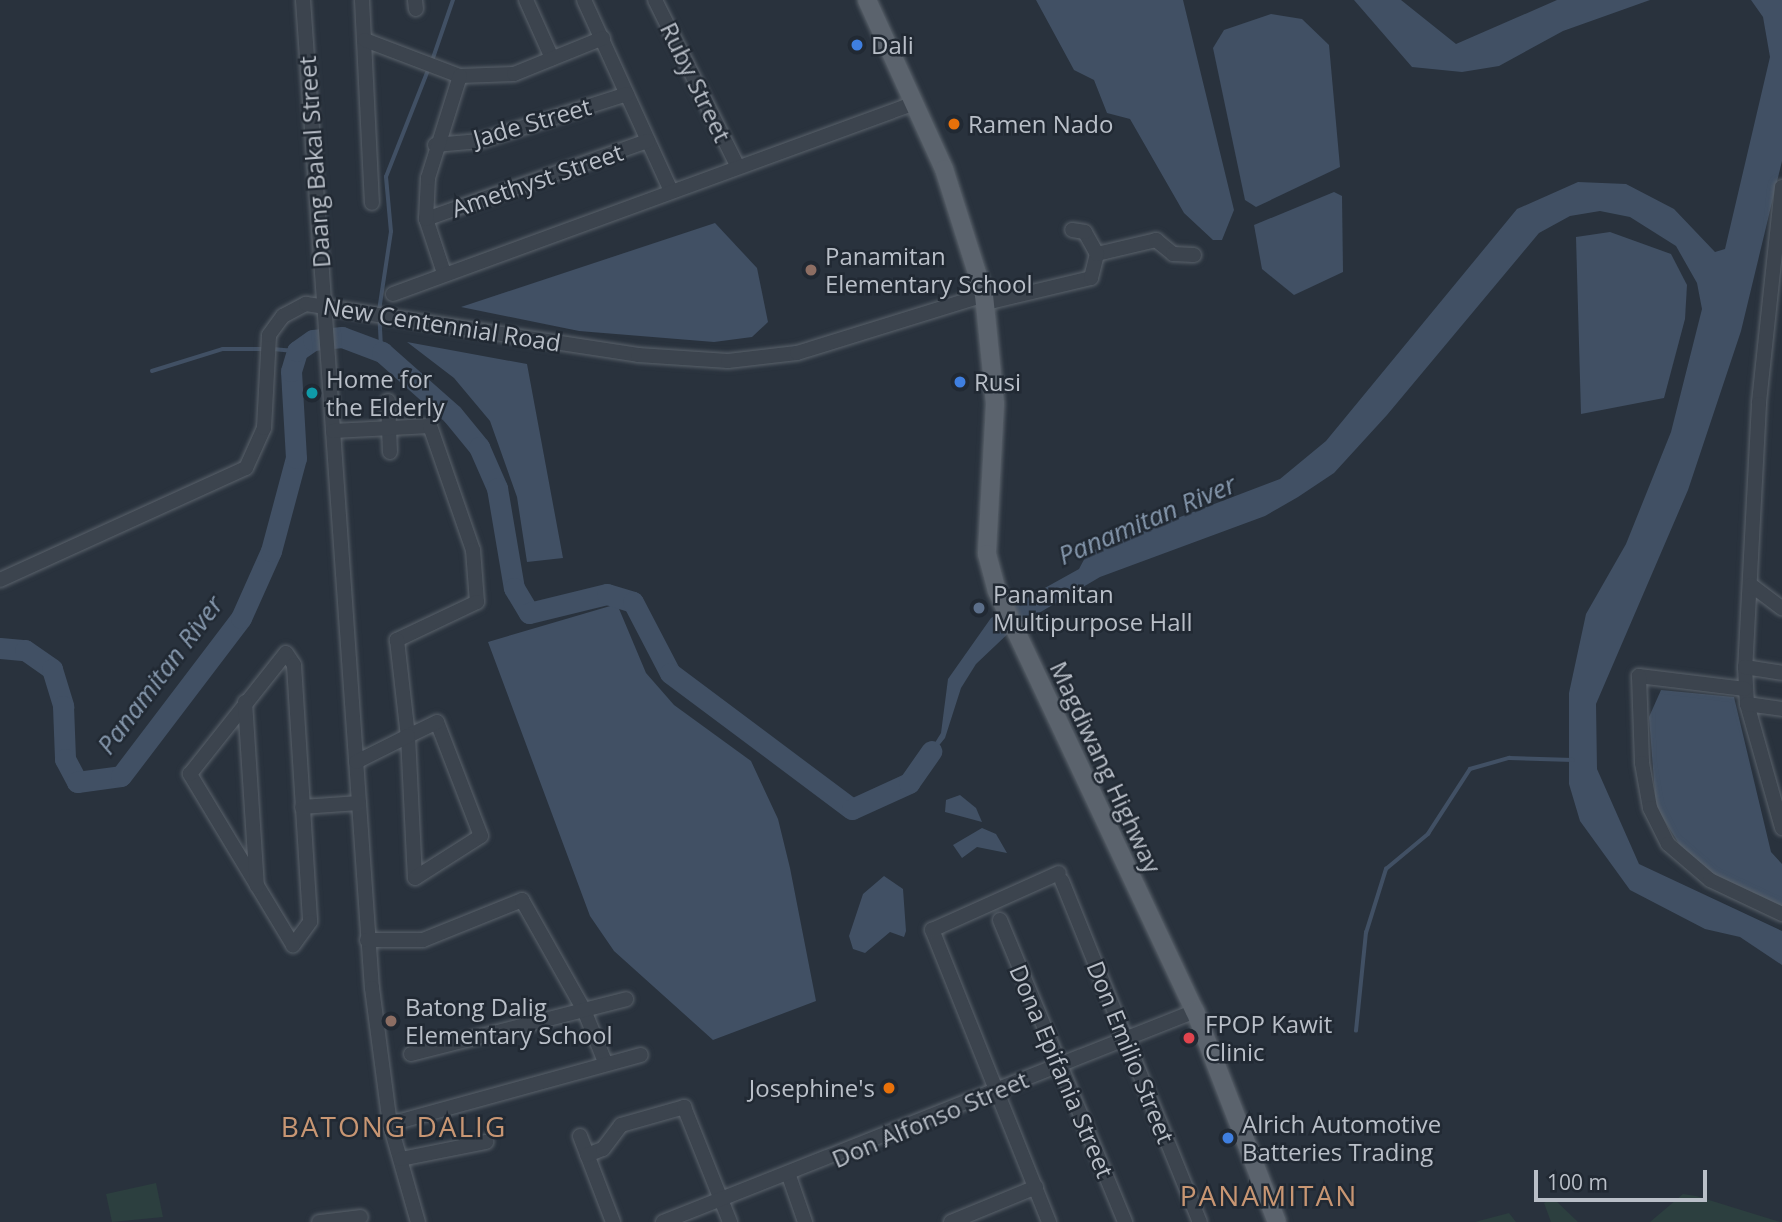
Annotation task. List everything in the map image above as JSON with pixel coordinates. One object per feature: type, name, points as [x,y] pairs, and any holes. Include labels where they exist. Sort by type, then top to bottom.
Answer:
[{"type":"main road","name":"Magdiwang Highway","points":[[867,0],[915,103],[961,214],[985,299],[995,404],[987,554],[1004,606],[1195,1012],[1278,1222]]},
{"type":"street","name":"Daang Bakal Street","points":[[303,0],[367,940],[390,1124],[418,1222]]},
{"type":"street","points":[[362,0],[372,203]]},
{"type":"street","points":[[526,0],[552,58]]},
{"type":"street","points":[[584,0],[670,189]]},
{"type":"street","name":"Ruby Street","points":[[655,0],[737,165]]},
{"type":"street","points":[[365,40],[456,75],[514,74],[603,38]]},
{"type":"street","points":[[444,273],[426,219],[435,145],[456,75]]},
{"type":"street","name":"Jade Street","points":[[435,145],[480,141],[627,94]]},
{"type":"street","points":[[393,294],[670,189],[915,103]]},
{"type":"street","name":"Amethyst Street","points":[[426,219],[648,141]]},
{"type":"street","points":[[1782,187],[1759,404],[1745,667],[1746,704],[1782,828]]},
{"type":"street","points":[[1072,230],[1085,232],[1097,254],[1156,240],[1173,254],[1194,255]]},
{"type":"street","name":"New Centennial Road","points":[[0,580],[246,468],[264,428],[267,349],[283,316],[323,302],[638,355],[745,361],[809,350],[985,299],[1091,278],[1097,254]]},
{"type":"street","points":[[388,401],[390,452]]},
{"type":"street","points":[[333,431],[429,426],[473,550],[477,602],[400,633],[408,736],[415,878],[481,836],[437,722],[408,736],[356,762]]},
{"type":"street","points":[[1751,585],[1782,608]]},
{"type":"street","points":[[291,655],[302,807],[310,922],[297,945],[288,943],[190,774],[281,657],[291,655]]},
{"type":"street","points":[[1745,667],[1782,673]]},
{"type":"street","points":[[1745,689],[1639,676],[1642,763],[1650,808],[1668,844],[1710,880],[1782,914]]},
{"type":"street","points":[[244,702],[257,889]]},
{"type":"street","points":[[1746,704],[1782,709]]},
{"type":"street","points":[[302,807],[359,803]]},
{"type":"street","name":"Don Emilio Street","points":[[1049,1222],[932,930],[1061,877],[1200,1222]]},
{"type":"street","points":[[367,940],[423,940],[522,900],[584,1010],[605,1062]]},
{"type":"street","name":"Dona Epifania Street","points":[[1000,920],[1125,1222]]},
{"type":"street","points":[[411,1054],[626,999]]},
{"type":"street","name":"Don Alfonso Street","points":[[663,1222],[789,1177],[1059,1065],[1195,1012]]},
{"type":"street","points":[[390,1124],[605,1062],[641,1055]]},
{"type":"street","points":[[587,1155],[603,1149],[621,1125],[684,1107],[730,1222]]},
{"type":"street","points":[[580,1136],[613,1222]]},
{"type":"street","points":[[401,1159],[486,1142]]},
{"type":"street","points":[[789,1177],[806,1222]]},
{"type":"street","points":[[951,1222],[1036,1187]]},
{"type":"street","points":[[319,1222],[361,1217]]},
{"type":"shaded area","points":[[156,1183],[163,1217],[112,1222],[106,1194]]},
{"type":"shaded area","points":[[1683,1194],[1696,1196],[1780,1222],[1650,1222]]},
{"type":"shaded area","points":[[1553,1198],[1578,1222],[1551,1222],[1544,1203]]},
{"type":"shaded area","points":[[1509,1213],[1516,1222],[1475,1222]]},
{"type":"water","points":[[1036,0],[1183,0],[1234,210],[1222,240],[1213,240],[1184,213],[1130,119],[1107,113],[1094,80],[1074,70]]},
{"type":"water","points":[[1354,0],[1401,0],[1456,44],[1557,0],[1650,0],[1563,31],[1499,66],[1462,72],[1412,67]]},
{"type":"water","points":[[1751,0],[1782,0],[1782,161],[1741,331],[1688,490],[1596,704],[1597,769],[1639,864],[1782,931],[1782,965],[1740,937],[1705,929],[1630,890],[1580,821],[1569,784],[1569,693],[1586,614],[1626,544],[1671,432],[1702,309],[1697,283],[1676,246],[1630,217],[1600,211],[1570,216],[1539,233],[1387,415],[1334,473],[1298,497],[1265,516],[1100,577],[1015,627],[976,664],[961,688],[945,738],[915,775],[941,733],[948,679],[991,618],[1079,569],[1088,552],[1280,479],[1326,441],[1517,209],[1578,182],[1626,184],[1674,209],[1715,252],[1725,249],[1770,57],[1763,17]]},
{"type":"water","points":[[1271,14],[1302,19],[1329,45],[1340,167],[1256,207],[1245,200],[1213,48],[1224,30]]},
{"type":"water","points":[[1334,192],[1342,196],[1343,272],[1294,295],[1262,269],[1254,225]]},
{"type":"water","points":[[715,223],[757,268],[768,322],[752,337],[714,342],[579,331],[461,307]]},
{"type":"water","points":[[1610,232],[1671,254],[1687,285],[1685,319],[1664,398],[1581,414],[1576,237]]},
{"type":"water","points":[[407,342],[527,364],[563,558],[527,562],[517,497],[490,421],[454,378]]},
{"type":"water","points":[[617,604],[646,673],[674,705],[751,761],[778,819],[790,868],[816,1001],[713,1040],[614,951],[590,916],[488,642]]},
{"type":"water","points":[[1661,690],[1734,697],[1771,852],[1782,864],[1782,910],[1691,863],[1656,807],[1649,717]]},
{"type":"water","points":[[960,795],[976,808],[982,822],[945,812],[946,800]]},
{"type":"water","points":[[982,828],[996,834],[1007,853],[977,847],[962,858],[953,845]]},
{"type":"water","points":[[884,876],[903,889],[906,931],[904,937],[890,932],[865,953],[853,949],[849,936],[863,894]]},
{"type":"waterway","points":[[432,61],[453,0]]},
{"type":"waterway","points":[[379,311],[391,232],[386,177],[429,68]]},
{"type":"waterway","points":[[380,319],[382,352]]},
{"type":"waterway","name":"Panamitan River","points":[[0,648],[25,650],[52,669],[63,706],[65,759],[77,782],[121,776],[241,618],[271,551],[296,458],[291,371],[297,351],[313,340],[342,337],[382,352],[452,414],[479,447],[497,488],[514,588],[529,613],[607,594],[633,602],[670,673],[852,809],[909,783],[931,751]]},
{"type":"waterway","points":[[152,371],[223,349],[265,349]]},
{"type":"waterway","points":[[273,349],[297,351]]},
{"type":"waterway","points":[[1356,1031],[1366,933],[1386,869],[1428,834],[1470,769],[1509,758],[1573,760]]},
{"type":"place","name":"Dali","points":[[857,45]]},
{"type":"place","name":"Ramen Nado","points":[[954,124]]},
{"type":"place","name":"Panamitan Elementary School","points":[[811,270]]},
{"type":"place","name":"Rusi","points":[[960,382]]},
{"type":"place","name":"Home for the Elderly","points":[[312,393]]},
{"type":"place","name":"Panamitan Multipurpose Hall","points":[[979,608]]},
{"type":"place","name":"Batong Dalig Elementary School","points":[[391,1021]]},
{"type":"place","name":"FPOP Kawit Clinic","points":[[1189,1038]]},
{"type":"place","name":"Josephine's","points":[[889,1088]]},
{"type":"place","name":"Alrich Automotive Batteries Trading","points":[[1228,1138]]},
{"type":"district","name":"BATONG DALIG","points":[[394,1126]]},
{"type":"district","name":"PANAMITAN","points":[[1269,1195]]}]
